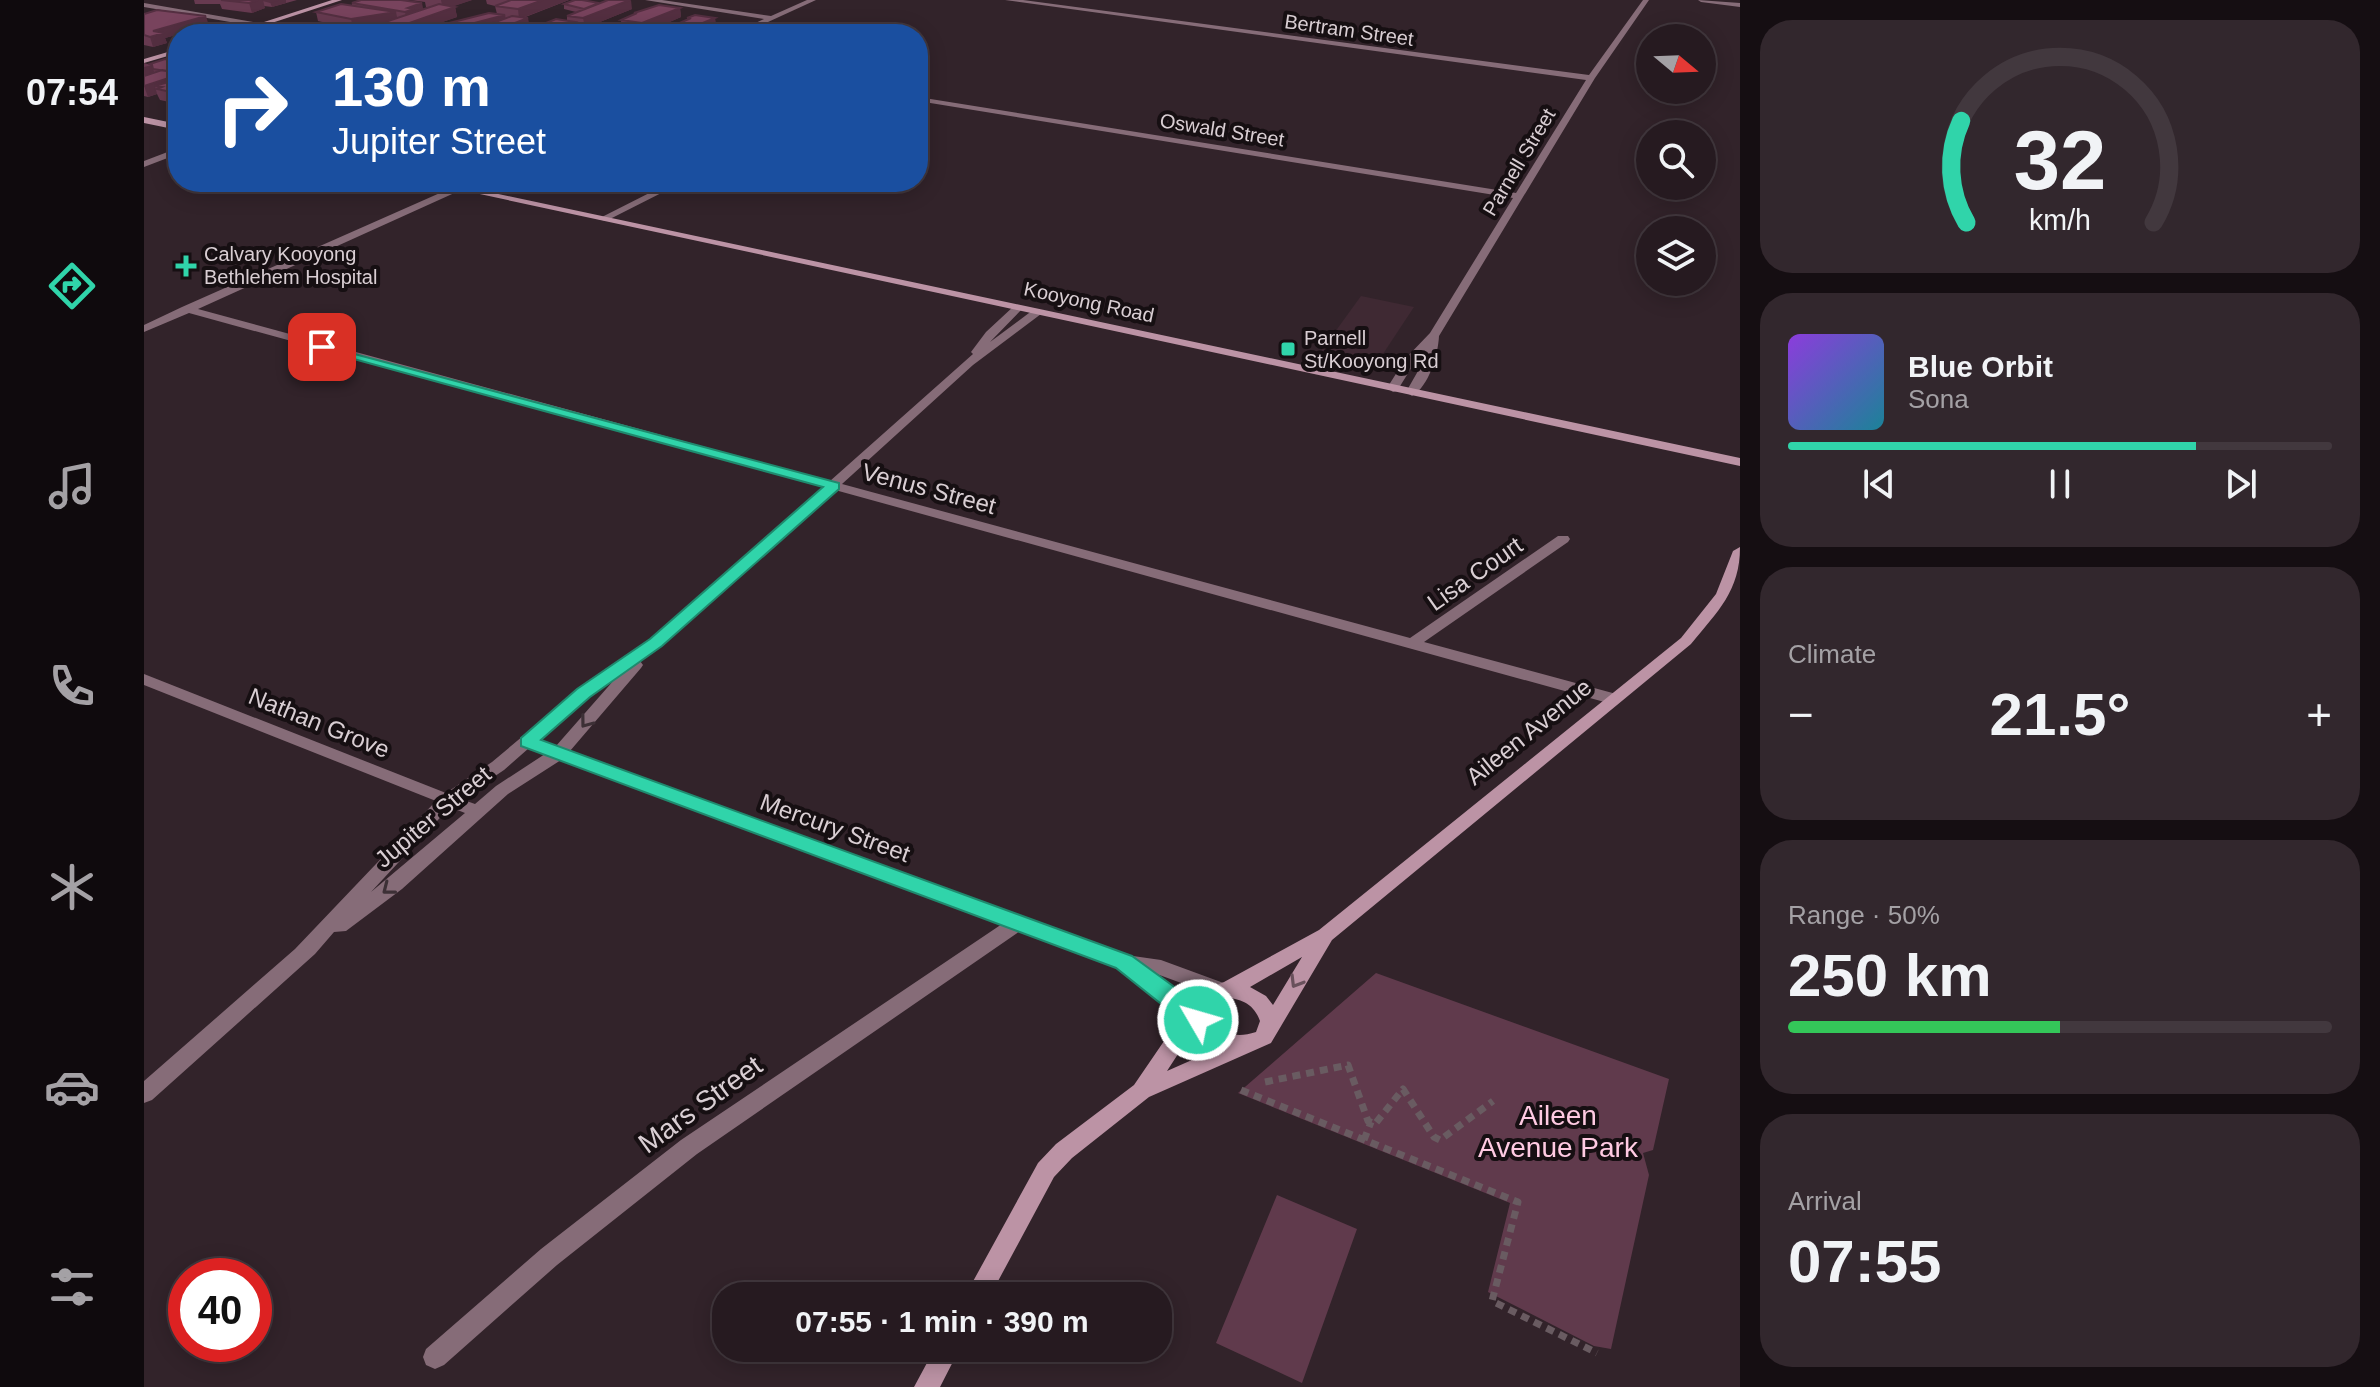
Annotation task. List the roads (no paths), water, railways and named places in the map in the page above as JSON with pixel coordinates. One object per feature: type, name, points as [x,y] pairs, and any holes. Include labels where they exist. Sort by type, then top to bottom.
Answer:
[{"type":"street","points":[[263,24],[339,0]]},
{"type":"street","points":[[648,0],[771,18]]},
{"type":"street","points":[[758,24],[813,0]]},
{"type":"street","name":"Bertram Street","points":[[1008,0],[1591,78]]},
{"type":"street","name":"Parnell Street","points":[[1393,388],[1410,360],[1434,335],[1635,5],[1646,0]]},
{"type":"street","points":[[1701,0],[1740,5]]},
{"type":"street","points":[[144,5],[254,24]]},
{"type":"street","points":[[144,61],[168,54]]},
{"type":"street","name":"Oswald Street","points":[[928,101],[1520,196]]},
{"type":"street","points":[[144,120],[168,125]]},
{"type":"street","points":[[144,164],[168,155]]},
{"type":"street","points":[[403,210],[435,192]]},
{"type":"street","points":[[144,329],[448,192]]},
{"type":"street","name":"Kooyong Road","points":[[477,192],[1740,462]]},
{"type":"street","points":[[603,219],[658,192]]},
{"type":"street","points":[[615,221],[662,192]]},
{"type":"street","name":"Jupiter Street","points":[[969,363],[990,334],[1018,308]]},
{"type":"street","name":"Venus Street","points":[[186,309],[1614,699]]},
{"type":"street","name":"Jupiter Street","points":[[302,954],[447,800],[498,766],[584,693],[656,643],[969,363],[1037,312]]},
{"type":"street","name":"Parnell Street","points":[[1412,392],[1428,364],[1434,335]]},
{"type":"street","name":"Lisa Court","points":[[1412,644],[1563,539]]},
{"type":"street","name":"Aileen Avenue","points":[[1226,990],[1326,935],[1686,641],[1723,595],[1740,551]]},
{"type":"street","name":"Jupiter Street","points":[[144,1094],[302,954],[395,884],[476,811],[558,754],[656,643]]},
{"type":"street","name":"Nathan Grove","points":[[144,679],[476,811]]},
{"type":"street","name":"Mercury Street","points":[[528,742],[1124,962],[1161,967],[1226,990]]},
{"type":"street","name":"Mars Street","points":[[435,1357],[549,1257],[689,1147],[1018,923]]},
{"type":"street","name":"Aileen Avenue","points":[[1267,1030],[1326,935]]},
{"type":"street","name":"Mercury Street","points":[[1124,962],[1198,1018]]},
{"type":"street","points":[[985,1282],[1054,1161],[1141,1091],[1264,1037],[1268,1012],[1252,996],[1226,990],[1203,999],[1198,1018],[1182,1031],[1141,1091]]},
{"type":"street","points":[[1198,1018],[1217,1041],[1247,1045]]},
{"type":"street","points":[[927,1387],[940,1362]]},
{"type":"place","name":"Calvary Kooyong Bethlehem Hospital","points":[[186,266]]},
{"type":"place","name":"Parnell St/Kooyong Rd","points":[[1288,349]]},
{"type":"park label","name":"Aileen Avenue Park","points":[[1558,1131]]}]
